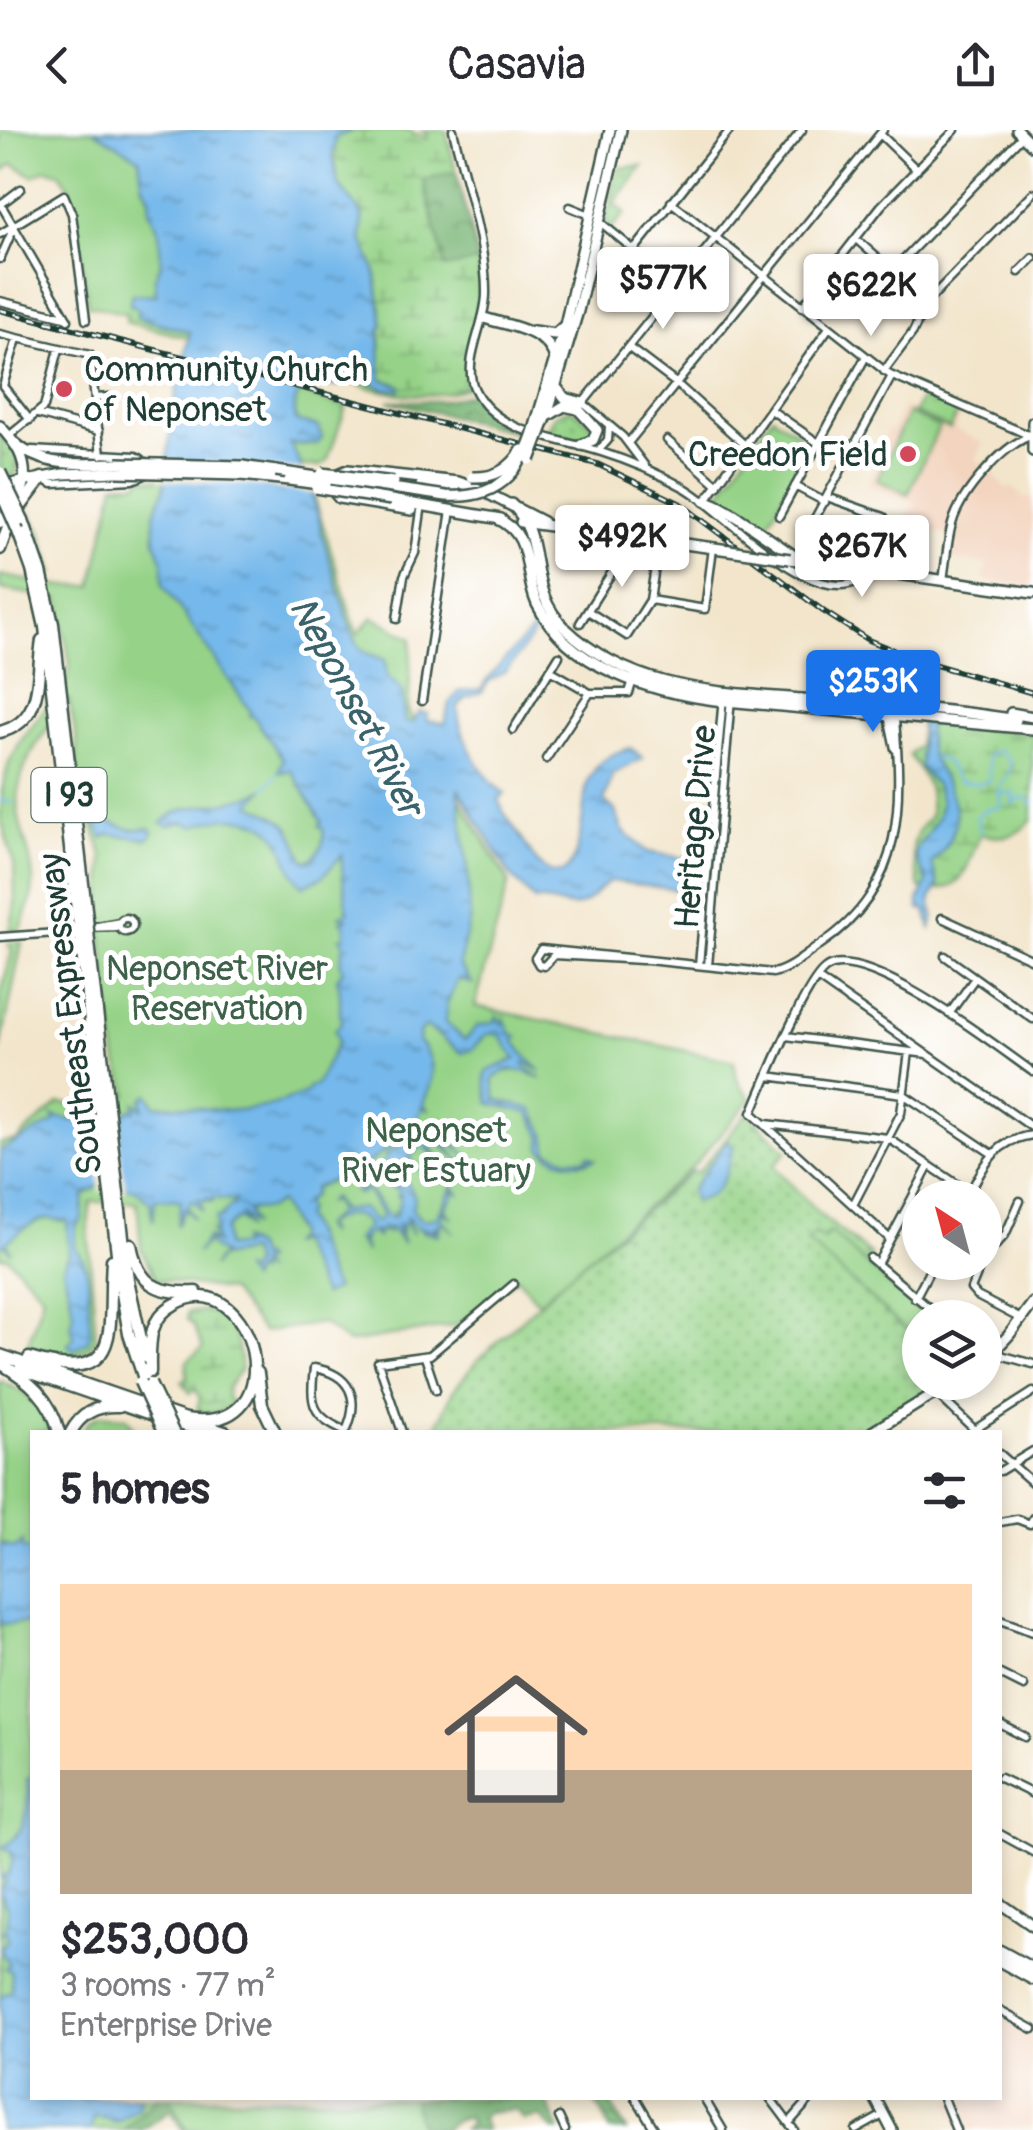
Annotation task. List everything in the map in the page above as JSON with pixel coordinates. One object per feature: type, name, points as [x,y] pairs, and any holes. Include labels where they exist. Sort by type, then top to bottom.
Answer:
[{"type":"highway","name":"Southeast Expressway","points":[[0,472],[14,526],[34,571]]},
{"type":"highway","points":[[0,549],[42,478]]},
{"type":"highway","points":[[14,526],[24,483]]},
{"type":"highway","points":[[0,489],[14,526]]},
{"type":"highway","name":"Southeast Expressway","points":[[0,489],[41,598],[113,1202],[113,1254],[122,1320],[172,1429]]},
{"type":"highway","name":"I 93","points":[[0,489],[14,526]]},
{"type":"highway","name":"Southeast Expressway","points":[[41,598],[42,640],[81,920]]},
{"type":"highway","points":[[0,732],[22,722],[33,706],[42,640]]},
{"type":"highway","name":"Southeast Expressway","points":[[113,1202],[121,1220],[133,1311],[148,1381]]},
{"type":"highway","name":"I 93","points":[[113,1202],[129,1312],[148,1381]]},
{"type":"highway","points":[[121,1220],[136,1266],[151,1284],[171,1292],[220,1296],[244,1314],[254,1337],[262,1406],[275,1430]]},
{"type":"highway","points":[[0,1358],[65,1367],[82,1366],[96,1358],[110,1334],[113,1254]]},
{"type":"highway","points":[[0,1358],[172,1429],[222,1420],[237,1412],[248,1399],[252,1378],[250,1342],[241,1320],[215,1300],[198,1297],[177,1303],[160,1316],[152,1330],[148,1381]]},
{"type":"highway","points":[[0,1358],[136,1409],[172,1429]]},
{"type":"highway","points":[[0,1358],[37,1389],[53,1414],[57,1430]]},
{"type":"highway","points":[[72,1430],[80,1419],[99,1408],[136,1409]]},
{"type":"highway","points":[[1002,1959],[1033,1976]]},
{"type":"main road","points":[[276,471],[450,496],[473,495],[495,486],[516,469],[556,387],[595,218],[610,130]]},
{"type":"main road","points":[[242,471],[450,502],[475,500],[498,492],[520,473],[536,447],[555,362],[621,130]]},
{"type":"main road","points":[[1020,132],[1033,146]]},
{"type":"main road","points":[[484,318],[555,334],[565,325]]},
{"type":"main road","points":[[521,329],[544,340],[555,362]]},
{"type":"main road","points":[[556,387],[564,398],[582,402]]},
{"type":"main road","points":[[451,510],[421,511],[348,500],[333,491],[334,476],[343,470],[393,479],[493,476],[512,464],[542,417],[564,406],[580,410],[597,430],[593,440],[581,445]]},
{"type":"main road","points":[[1033,422],[1033,451]]},
{"type":"main road","points":[[0,426],[26,452],[51,460],[117,468],[276,471],[479,489],[556,527]]},
{"type":"main road","points":[[12,439],[24,464],[24,483]]},
{"type":"main road","points":[[0,489],[15,479],[24,464]]},
{"type":"main road","points":[[0,489],[67,473],[117,468]]},
{"type":"main road","points":[[289,480],[328,491],[496,518],[1033,593]]},
{"type":"main road","points":[[705,502],[718,504],[767,540],[806,561]]},
{"type":"main road","points":[[496,518],[508,512],[509,503]]},
{"type":"main road","points":[[509,503],[525,522],[539,587],[557,618],[596,652],[634,677],[727,697],[865,712],[890,710],[918,717],[1032,721]]},
{"type":"main road","points":[[496,518],[512,526],[523,540],[530,584],[549,622],[592,659],[676,695],[890,710],[998,712],[1032,721]]},
{"type":"main road","points":[[534,551],[537,535],[556,527]]},
{"type":"main road","points":[[1002,1344],[1033,1303]]},
{"type":"main road","points":[[875,1430],[926,1400]]},
{"type":"main road","points":[[1002,1903],[1033,1926]]},
{"type":"main road","points":[[876,2100],[892,2130]]},
{"type":"street","points":[[452,130],[485,274],[484,318],[470,372],[479,397],[496,415],[514,426],[598,450],[650,470],[705,502],[793,570],[818,583],[858,582],[872,570]]},
{"type":"street","points":[[634,250],[730,130]]},
{"type":"street","points":[[650,470],[628,442],[582,402],[802,130]]},
{"type":"street","points":[[802,307],[881,206],[955,130]]},
{"type":"street","points":[[628,442],[881,132],[918,170]]},
{"type":"street","points":[[891,272],[1020,132]]},
{"type":"street","points":[[0,301],[67,318],[0,203],[21,190]]},
{"type":"street","points":[[884,371],[913,332],[926,302],[1033,192]]},
{"type":"street","points":[[0,234],[64,195],[72,214],[86,320]]},
{"type":"street","points":[[671,202],[884,371],[1032,436]]},
{"type":"street","points":[[570,208],[595,218],[678,285]]},
{"type":"street","points":[[0,260],[14,226]]},
{"type":"street","points":[[856,239],[926,302]]},
{"type":"street","points":[[1019,272],[1033,258]]},
{"type":"street","points":[[705,502],[828,328]]},
{"type":"street","points":[[0,334],[90,354],[101,455]]},
{"type":"street","points":[[17,339],[4,386],[30,420]]},
{"type":"street","points":[[628,347],[746,446]]},
{"type":"street","points":[[42,478],[55,484],[133,480],[144,474],[145,464],[138,456],[44,453],[12,439],[46,403],[60,350]]},
{"type":"street","points":[[780,516],[865,358]]},
{"type":"street","points":[[806,561],[812,525],[892,376]]},
{"type":"street","points":[[95,398],[110,397]]},
{"type":"street","points":[[771,410],[818,442]]},
{"type":"street","points":[[38,414],[99,431]]},
{"type":"street","points":[[598,450],[608,440],[608,424]]},
{"type":"street","points":[[942,580],[952,522],[960,504],[991,466],[1020,440],[1032,436]]},
{"type":"street","points":[[667,440],[718,485]]},
{"type":"street","points":[[795,486],[884,517]]},
{"type":"street","points":[[422,701],[451,510]]},
{"type":"street","points":[[398,619],[404,576],[415,553],[421,511]]},
{"type":"street","points":[[580,623],[634,537]]},
{"type":"street","points":[[588,611],[627,636],[650,600],[659,541]]},
{"type":"street","points":[[650,600],[705,610],[713,548]]},
{"type":"street","points":[[513,730],[559,656]]},
{"type":"street","points":[[550,670],[590,694],[629,693],[634,677]]},
{"type":"street","points":[[546,759],[590,694]]},
{"type":"street","name":"Heritage Drive","points":[[704,965],[720,722],[727,697]]},
{"type":"street","name":"Heritage Drive","points":[[704,965],[727,697]]},
{"type":"street","points":[[704,698],[715,705],[720,722]]},
{"type":"street","points":[[554,953],[778,972],[835,935],[854,918],[876,885],[896,832],[900,790],[890,710]]},
{"type":"street","points":[[865,712],[879,720],[896,741]]},
{"type":"street","points":[[896,741],[905,723],[918,717]]},
{"type":"street","points":[[942,918],[1033,960]]},
{"type":"street","points":[[0,936],[56,933],[81,920],[120,925]]},
{"type":"street","points":[[945,956],[1033,1019]]},
{"type":"street","points":[[890,1239],[752,1113],[817,978],[833,964],[860,967],[930,1000],[1033,1072]]},
{"type":"street","points":[[817,978],[1033,1131]]},
{"type":"street","points":[[949,1014],[975,978]]},
{"type":"street","points":[[786,1036],[927,1054]]},
{"type":"street","points":[[853,1205],[900,1112],[909,1052]]},
{"type":"street","points":[[768,1076],[904,1094],[991,1153]]},
{"type":"street","points":[[764,1124],[888,1138],[948,1180]]},
{"type":"street","points":[[976,1180],[991,1153],[1033,1131]]},
{"type":"street","points":[[918,1300],[873,1261],[890,1239],[929,1166]]},
{"type":"street","points":[[1002,1240],[1020,1201]]},
{"type":"street","points":[[915,1298],[924,1280]]},
{"type":"street","points":[[975,1280],[971,1290],[977,1296],[1022,1320]]},
{"type":"street","points":[[401,1430],[378,1362],[425,1357],[514,1284]]},
{"type":"street","points":[[1002,1353],[1033,1364]]},
{"type":"street","points":[[425,1357],[436,1390]]},
{"type":"street","points":[[342,1430],[322,1421],[314,1410],[314,1368],[332,1371],[346,1384],[353,1413],[347,1430]]},
{"type":"street","points":[[978,1430],[1033,1392]]},
{"type":"street","points":[[942,1400],[973,1430]]},
{"type":"street","points":[[1002,1471],[1033,1451]]},
{"type":"street","points":[[1002,1456],[1033,1484]]},
{"type":"street","points":[[1002,1522],[1030,1524],[1033,1518]]},
{"type":"street","points":[[1002,1621],[1033,1632]]},
{"type":"street","points":[[1002,1675],[1024,1686]]},
{"type":"street","points":[[1002,1725],[1025,1737]]},
{"type":"street","points":[[1002,1779],[1033,1794]]},
{"type":"street","points":[[1002,1835],[1033,1852]]},
{"type":"street","points":[[1002,2011],[1033,2029]]},
{"type":"street","points":[[637,2100],[655,2130]]},
{"type":"street","points":[[705,2100],[724,2130]]},
{"type":"street","points":[[772,2100],[791,2126],[810,2100]]},
{"type":"street","points":[[944,2100],[956,2130]]},
{"type":"street","points":[[856,2130],[884,2114]]},
{"type":"street","points":[[558,2117],[566,2130]]},
{"type":"shaded area","points":[[922,393],[962,411],[955,429],[983,443],[976,461],[986,465],[1007,490],[1011,486],[1025,499],[1033,496],[1033,587],[983,580],[987,564],[951,559],[955,535],[909,529],[907,537],[895,535],[916,502],[867,485],[883,454],[879,451],[888,430],[891,431],[903,407],[914,412]]},
{"type":"shaded area","points":[[1002,2016],[1033,2033],[1033,2126],[960,2130],[947,2100],[1002,2100]]},
{"type":"green space","points":[[0,130],[93,130],[139,158],[143,187],[150,197],[149,210],[159,231],[161,264],[155,278],[156,296],[132,294],[130,305],[138,309],[137,318],[190,332],[189,338],[126,322],[127,314],[88,305],[75,205],[67,190],[70,188],[60,173],[46,169],[33,176],[13,164],[0,173]]},
{"type":"green space","points":[[354,130],[409,130],[427,139],[427,133],[420,130],[446,130],[456,171],[423,180],[445,268],[478,261],[480,295],[466,372],[468,387],[438,394],[408,394],[348,381],[365,366],[372,384],[400,385],[381,379],[383,325],[375,269],[362,240],[362,214],[338,184],[333,155],[336,136]]},
{"type":"green space","points":[[643,166],[614,203],[625,213],[612,228],[605,222],[618,168]]},
{"type":"green space","points":[[456,171],[478,261],[445,269],[423,179]]},
{"type":"green space","points":[[623,247],[669,284],[655,307],[605,269]]},
{"type":"green space","points":[[299,393],[346,407],[327,462],[320,466],[301,466],[289,444],[313,445],[295,413]]},
{"type":"green space","points":[[470,394],[493,419],[517,432],[388,401],[442,401]]},
{"type":"green space","points":[[923,395],[959,410],[950,429],[914,413]]},
{"type":"green space","points":[[573,409],[593,426],[593,435],[584,441],[547,432],[556,415]]},
{"type":"green space","name":"Creedon Field","points":[[908,413],[939,427],[908,494],[877,480]]},
{"type":"green space","points":[[772,416],[799,434],[794,444],[807,452],[763,533],[723,503],[720,494]]},
{"type":"green space","points":[[0,433],[18,464],[14,476],[0,480]]},
{"type":"green space","name":"Neponset River Estuary","points":[[145,478],[313,493],[357,634],[373,617],[412,638],[408,711],[509,882],[475,1006],[734,1061],[737,1080],[751,1099],[692,1167],[538,1302],[517,1277],[458,1325],[348,1343],[322,1323],[263,1332],[230,1291],[156,1279],[141,1249],[137,1202],[91,1202],[88,1227],[96,1340],[72,1356],[26,1350],[43,1295],[7,1257],[0,1257],[0,1143],[16,1141],[59,1103],[103,1104],[128,1094],[116,1058],[100,920],[103,856],[93,827],[94,816],[76,773],[77,742],[69,700],[39,741],[22,775],[18,810],[33,884],[20,930],[10,931],[15,904],[14,864],[0,817],[2,789],[20,742],[66,680],[70,665],[59,599],[0,589],[0,575],[57,586],[92,586],[115,484],[137,483]]},
{"type":"green space","points":[[27,509],[41,532],[54,573],[50,576]]},
{"type":"green space","points":[[921,722],[1033,734],[1032,820],[1009,836],[981,834],[962,876],[947,888],[936,890],[920,888],[913,858],[917,833],[930,817],[927,783],[909,754],[919,746]]},
{"type":"green space","name":"Neponset River Reservation","points":[[22,942],[0,1052],[0,997],[12,951],[8,943]]},
{"type":"green space","points":[[747,1113],[787,1151],[774,1166],[820,1215],[871,1255],[867,1261],[914,1300],[902,1300],[902,1400],[914,1400],[865,1430],[435,1430],[453,1391],[476,1362],[568,1276],[692,1171],[697,1173]]},
{"type":"green space","points":[[830,1232],[906,1300],[902,1300],[902,1326],[807,1242],[815,1233],[823,1240]]},
{"type":"green space","points":[[209,1311],[230,1327],[241,1369],[227,1388],[227,1398],[233,1404],[211,1412],[197,1410],[200,1398],[194,1388],[190,1393],[182,1381],[186,1378],[187,1361],[203,1348],[187,1320],[188,1312]]},
{"type":"green space","points":[[0,1381],[32,1400],[49,1430],[30,1430],[30,2100],[155,2100],[124,2130],[0,2130]]},
{"type":"green space","points":[[100,1415],[127,1418],[135,1430],[83,1430]]},
{"type":"green space","points":[[155,2100],[546,2100],[560,2130],[553,2130],[541,2117],[523,2120],[515,2110],[486,2113],[482,2120],[486,2130],[463,2130],[469,2124],[467,2117],[443,2130],[183,2130],[170,2111],[142,2130],[124,2130]]},
{"type":"green space","points":[[170,2100],[413,2100],[420,2130],[187,2130]]},
{"type":"green space","points":[[593,2100],[608,2100],[626,2130],[609,2130]]},
{"type":"water","name":"Neponset River","points":[[93,130],[354,130],[336,137],[333,155],[338,184],[362,214],[362,240],[375,269],[383,325],[381,379],[401,386],[400,390],[378,386],[365,367],[339,385],[307,383],[296,400],[296,421],[319,427],[322,438],[317,444],[290,444],[314,500],[353,636],[362,651],[385,660],[387,677],[402,693],[405,722],[412,723],[419,712],[428,714],[427,720],[445,724],[449,703],[459,692],[481,689],[542,624],[506,671],[458,706],[462,730],[473,755],[505,794],[499,800],[503,811],[538,864],[554,873],[565,871],[578,845],[591,775],[605,759],[631,748],[643,758],[613,774],[604,801],[614,809],[623,831],[648,852],[690,859],[691,871],[680,877],[679,890],[611,881],[577,906],[535,901],[510,875],[458,788],[470,918],[459,965],[472,983],[458,979],[447,1004],[445,1022],[465,1040],[477,1026],[495,1022],[497,1016],[502,1025],[504,1018],[510,1033],[519,1037],[514,1040],[541,1071],[524,1062],[524,1066],[542,1079],[523,1071],[504,1072],[493,1079],[496,1099],[532,1109],[545,1133],[548,1151],[567,1159],[587,1159],[588,1155],[595,1159],[573,1163],[552,1157],[541,1148],[542,1137],[529,1113],[489,1103],[485,1077],[488,1071],[516,1059],[499,1034],[487,1034],[472,1050],[462,1053],[427,1027],[420,1031],[418,1041],[428,1055],[432,1078],[423,1103],[429,1111],[422,1107],[418,1130],[423,1138],[422,1133],[428,1137],[436,1125],[469,1158],[437,1132],[462,1163],[434,1138],[429,1146],[445,1164],[422,1145],[410,1158],[420,1170],[404,1161],[401,1164],[408,1172],[401,1168],[400,1171],[415,1197],[412,1209],[421,1220],[436,1218],[453,1186],[460,1195],[452,1189],[453,1196],[444,1209],[452,1218],[443,1212],[441,1219],[446,1224],[438,1223],[440,1229],[433,1226],[440,1235],[432,1227],[436,1236],[427,1228],[428,1233],[422,1228],[423,1232],[406,1216],[413,1234],[405,1223],[401,1226],[403,1233],[396,1225],[403,1244],[391,1228],[387,1228],[389,1234],[382,1227],[382,1233],[375,1231],[378,1238],[371,1232],[360,1239],[366,1253],[356,1240],[368,1225],[358,1216],[347,1215],[324,1225],[338,1212],[333,1201],[328,1202],[332,1198],[341,1211],[362,1208],[375,1222],[383,1217],[367,1190],[355,1192],[366,1187],[390,1218],[394,1217],[401,1195],[397,1196],[397,1187],[393,1189],[389,1179],[382,1180],[386,1175],[383,1163],[388,1153],[402,1145],[398,1141],[361,1169],[314,1188],[313,1195],[304,1203],[304,1217],[335,1289],[323,1295],[297,1241],[288,1244],[296,1233],[279,1202],[268,1209],[247,1210],[253,1225],[240,1214],[248,1229],[238,1218],[225,1229],[226,1247],[242,1246],[241,1240],[263,1257],[264,1261],[259,1262],[263,1270],[258,1267],[258,1273],[254,1271],[250,1280],[242,1269],[247,1273],[254,1263],[249,1252],[220,1257],[212,1267],[222,1254],[211,1247],[210,1240],[196,1253],[208,1237],[216,1243],[212,1231],[215,1233],[216,1217],[220,1218],[236,1200],[198,1199],[203,1211],[191,1200],[187,1207],[194,1219],[185,1209],[177,1226],[181,1200],[155,1199],[153,1221],[150,1202],[134,1189],[103,1184],[84,1195],[82,1219],[76,1227],[75,1248],[88,1277],[91,1333],[88,1341],[73,1350],[68,1345],[74,1337],[74,1312],[63,1268],[69,1254],[67,1220],[47,1219],[29,1226],[6,1242],[11,1252],[4,1244],[0,1246],[0,1151],[53,1123],[53,1116],[81,1121],[115,1118],[130,1109],[135,1111],[135,1103],[143,1109],[142,1099],[148,1094],[156,1106],[243,1110],[306,1093],[316,1085],[338,1042],[335,1030],[341,1023],[337,979],[343,970],[340,965],[344,942],[340,938],[345,936],[345,925],[340,920],[347,919],[340,915],[347,913],[342,855],[322,877],[303,886],[274,833],[253,821],[216,819],[195,826],[162,823],[183,810],[240,799],[265,788],[251,804],[286,824],[304,860],[309,861],[317,854],[323,838],[323,828],[319,826],[322,822],[291,770],[278,773],[283,759],[163,584],[154,514],[164,490],[173,407],[190,332],[137,317],[138,309],[130,305],[132,294],[156,295],[155,278],[161,264],[159,231],[149,210],[150,197],[142,183],[139,158]]},
{"type":"water","points":[[921,722],[928,722],[930,753],[949,789],[956,814],[951,838],[932,863],[938,885],[930,901],[934,915],[931,930],[926,910],[919,909],[927,882],[916,858],[941,803],[937,787],[920,767]]},
{"type":"water","points":[[104,820],[132,830],[150,828],[153,833],[148,839],[109,834],[103,838],[96,824]]},
{"type":"water","points":[[728,1140],[733,1147],[722,1182],[711,1195],[693,1201],[691,1190]]},
{"type":"water","points":[[22,1542],[22,1549],[30,1551],[30,1625],[0,1624],[0,1545],[16,1548]]},
{"type":"water","points":[[30,1778],[30,2100],[140,2100],[138,2108],[117,2123],[95,2116],[90,2130],[0,2130],[0,1997],[12,1990],[11,1972],[5,1968],[9,1965],[0,1948],[7,1942],[7,1933],[2,1931],[7,1928],[8,1910],[0,1891],[6,1881],[0,1877],[8,1875],[13,1862],[11,1851],[2,1847],[21,1828],[27,1808]]},
{"type":"pier","points":[[162,460],[307,470],[314,494],[249,485],[159,480]]},
{"type":"pier","points":[[115,1114],[126,1192],[100,1192],[91,1116]]},
{"type":"waterway","points":[[933,757],[945,761],[959,781],[977,784],[990,780],[988,755],[1000,750],[1011,764],[1000,793],[1014,793],[1012,803],[1024,798],[1033,803]]},
{"type":"waterway","points":[[265,788],[278,773]]},
{"type":"waterway","points":[[981,834],[977,817],[984,810],[1001,807],[999,791]]},
{"type":"waterway","points":[[0,800],[13,803]]},
{"type":"railway","points":[[0,310],[597,464],[679,503],[868,640],[915,659],[1033,693]]},
{"type":"place","name":"Community Church of Neponset","points":[[64,389]]},
{"type":"place","name":"Creedon Field","points":[[908,454]]}]
